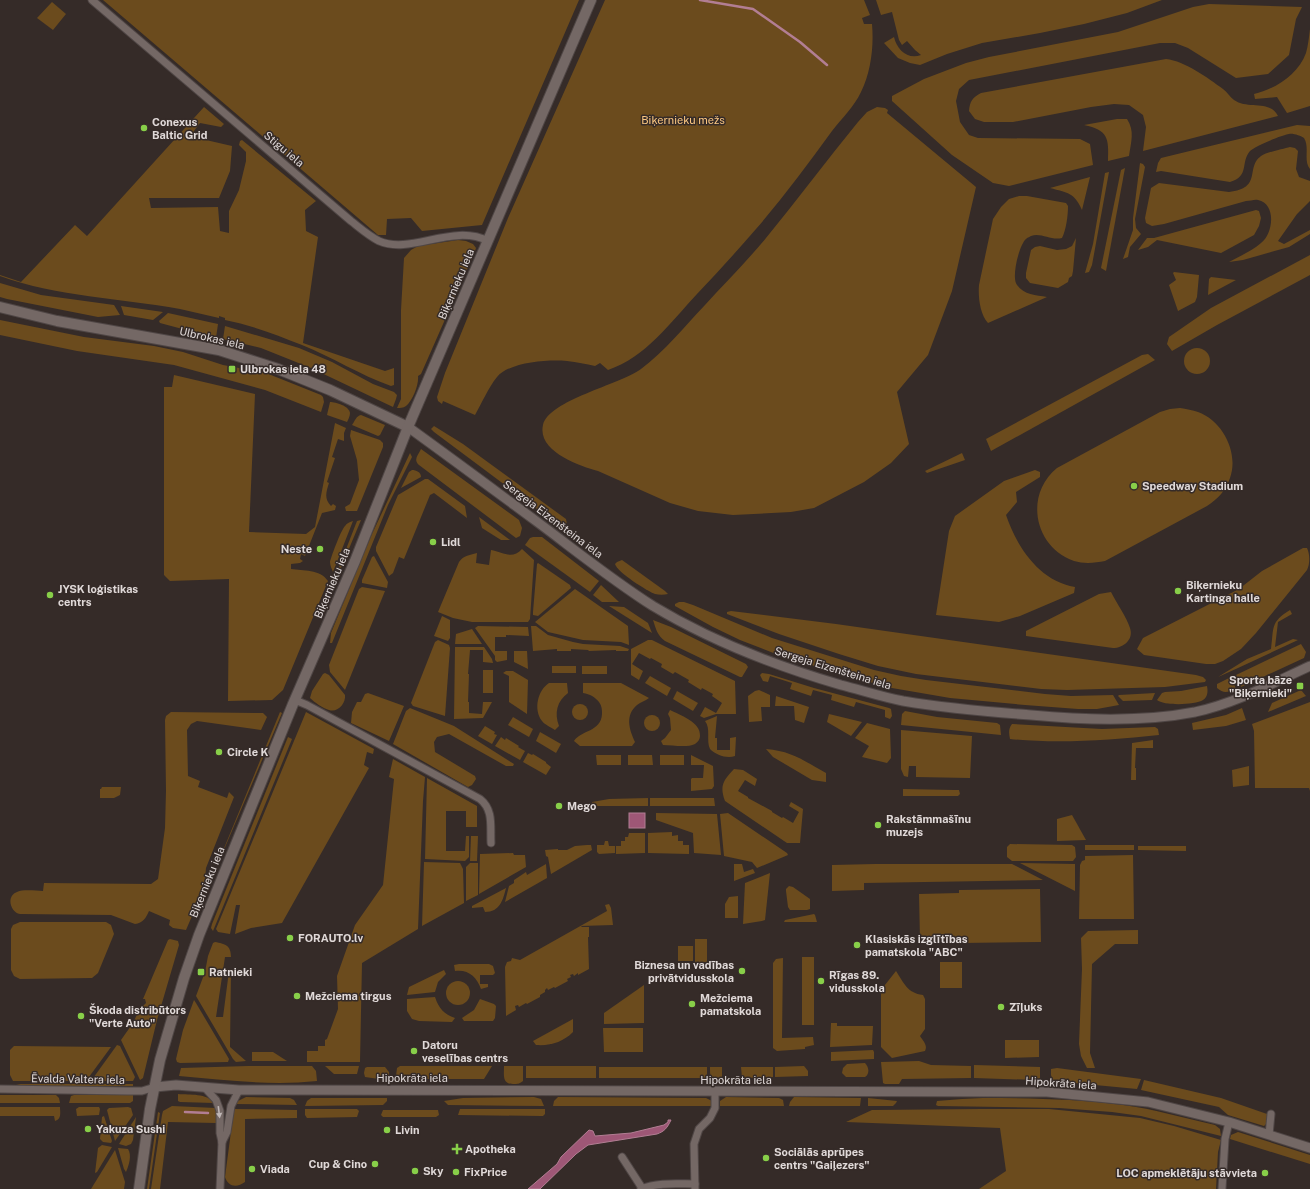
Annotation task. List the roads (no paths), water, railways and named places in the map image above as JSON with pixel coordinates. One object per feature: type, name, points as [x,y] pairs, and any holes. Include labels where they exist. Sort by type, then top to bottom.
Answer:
[{"type":"main road","name":"Biķernieku iela","points":[[139,1189],[150,1109],[162,1053],[197,940],[295,700],[336,607],[408,427],[591,0]]},
{"type":"main road","name":"Ulbrokas iela","points":[[0,307],[57,321],[219,350],[278,369],[330,390],[408,427]]},
{"type":"street","name":"Stigu iela","points":[[92,0],[351,221],[378,241],[395,245],[462,235],[476,236],[488,241]]},
{"type":"street","name":"Sergeja Eizenšteina iela","points":[[408,427],[606,574],[655,606],[694,628],[758,657],[808,675],[865,692],[934,706],[1046,716],[1131,718],[1187,713],[1218,706],[1241,698],[1310,666]]},
{"type":"street","points":[[295,700],[480,799],[490,810],[491,843]]},
{"type":"street","name":"Hipokrāta iela","points":[[155,1087],[168,1085],[239,1090],[1047,1092],[1148,1102],[1229,1122],[1310,1148]]},
{"type":"street","name":"Ēvalda Valtera iela","points":[[0,1089],[142,1091],[155,1087]]},
{"type":"street","points":[[205,1088],[216,1100],[218,1105],[222,1142],[220,1189]]},
{"type":"street","points":[[222,1142],[227,1132],[231,1106],[239,1090]]},
{"type":"street","points":[[622,1157],[642,1189],[660,1184],[695,1186],[694,1144],[699,1128],[710,1118],[715,1108],[715,1092]]},
{"type":"street","points":[[1269,1135],[1271,1114]]},
{"type":"street","points":[[1222,1189],[1225,1139],[1229,1122]]},
{"type":"waterway","points":[[700,0],[753,9],[800,42],[827,65]]},
{"type":"waterway","points":[[185,1112],[208,1113]]},
{"type":"place","name":"Conexus Baltic Grid","points":[[144,128]]},
{"type":"place","name":"Ulbrokas iela 48","points":[[232,369]]},
{"type":"place","name":"Speedway Stadium","points":[[1134,486]]},
{"type":"place","name":"Lidl","points":[[433,542]]},
{"type":"place","name":"Neste","points":[[320,549]]},
{"type":"place","name":"Biķernieku Kartinga halle","points":[[1178,591]]},
{"type":"place","name":"JYSK loģistikas centrs","points":[[50,595]]},
{"type":"place","name":"Sporta bāze \"Biķernieki\"","points":[[1300,686]]},
{"type":"place","name":"Circle K","points":[[219,752]]},
{"type":"place","name":"Mego","points":[[559,806]]},
{"type":"place","name":"Rakstāmmašīnu muzejs","points":[[878,825]]},
{"type":"place","name":"FORAUTO.lv","points":[[290,938]]},
{"type":"place","name":"Klasiskās izglītības pamatskola \"ABC\"","points":[[857,945]]},
{"type":"place","name":"Biznesa un vadības privātvidusskola","points":[[742,971]]},
{"type":"place","name":"Ratnieki","points":[[201,972]]},
{"type":"place","name":"Rīgas 89. vidusskola","points":[[821,981]]},
{"type":"place","name":"Mežciema tirgus","points":[[297,996]]},
{"type":"place","name":"Mežciema pamatskola","points":[[692,1004]]},
{"type":"place","name":"Zīļuks","points":[[1001,1007]]},
{"type":"place","name":"Škoda distribūtors \"Verte Auto\"","points":[[81,1016]]},
{"type":"place","name":"Datoru veselības centrs","points":[[414,1051]]},
{"type":"place","name":"Yakuza Sushi","points":[[88,1129]]},
{"type":"place","name":"Livin","points":[[387,1130]]},
{"type":"place","name":"Apotheka","points":[[457,1149]]},
{"type":"place","name":"Sociālās aprūpes centrs \"Gaiļezers\"","points":[[766,1158]]},
{"type":"place","name":"Cup & Cino","points":[[375,1164]]},
{"type":"place","name":"Viada","points":[[252,1169]]},
{"type":"place","name":"Sky","points":[[415,1171]]},
{"type":"place","name":"FixPrice","points":[[456,1172]]},
{"type":"place","name":"LOC apmeklētāju stāvvieta","points":[[1265,1173]]},
{"type":"park label","name":"Biķernieku mežs","points":[[683,120]]}]
